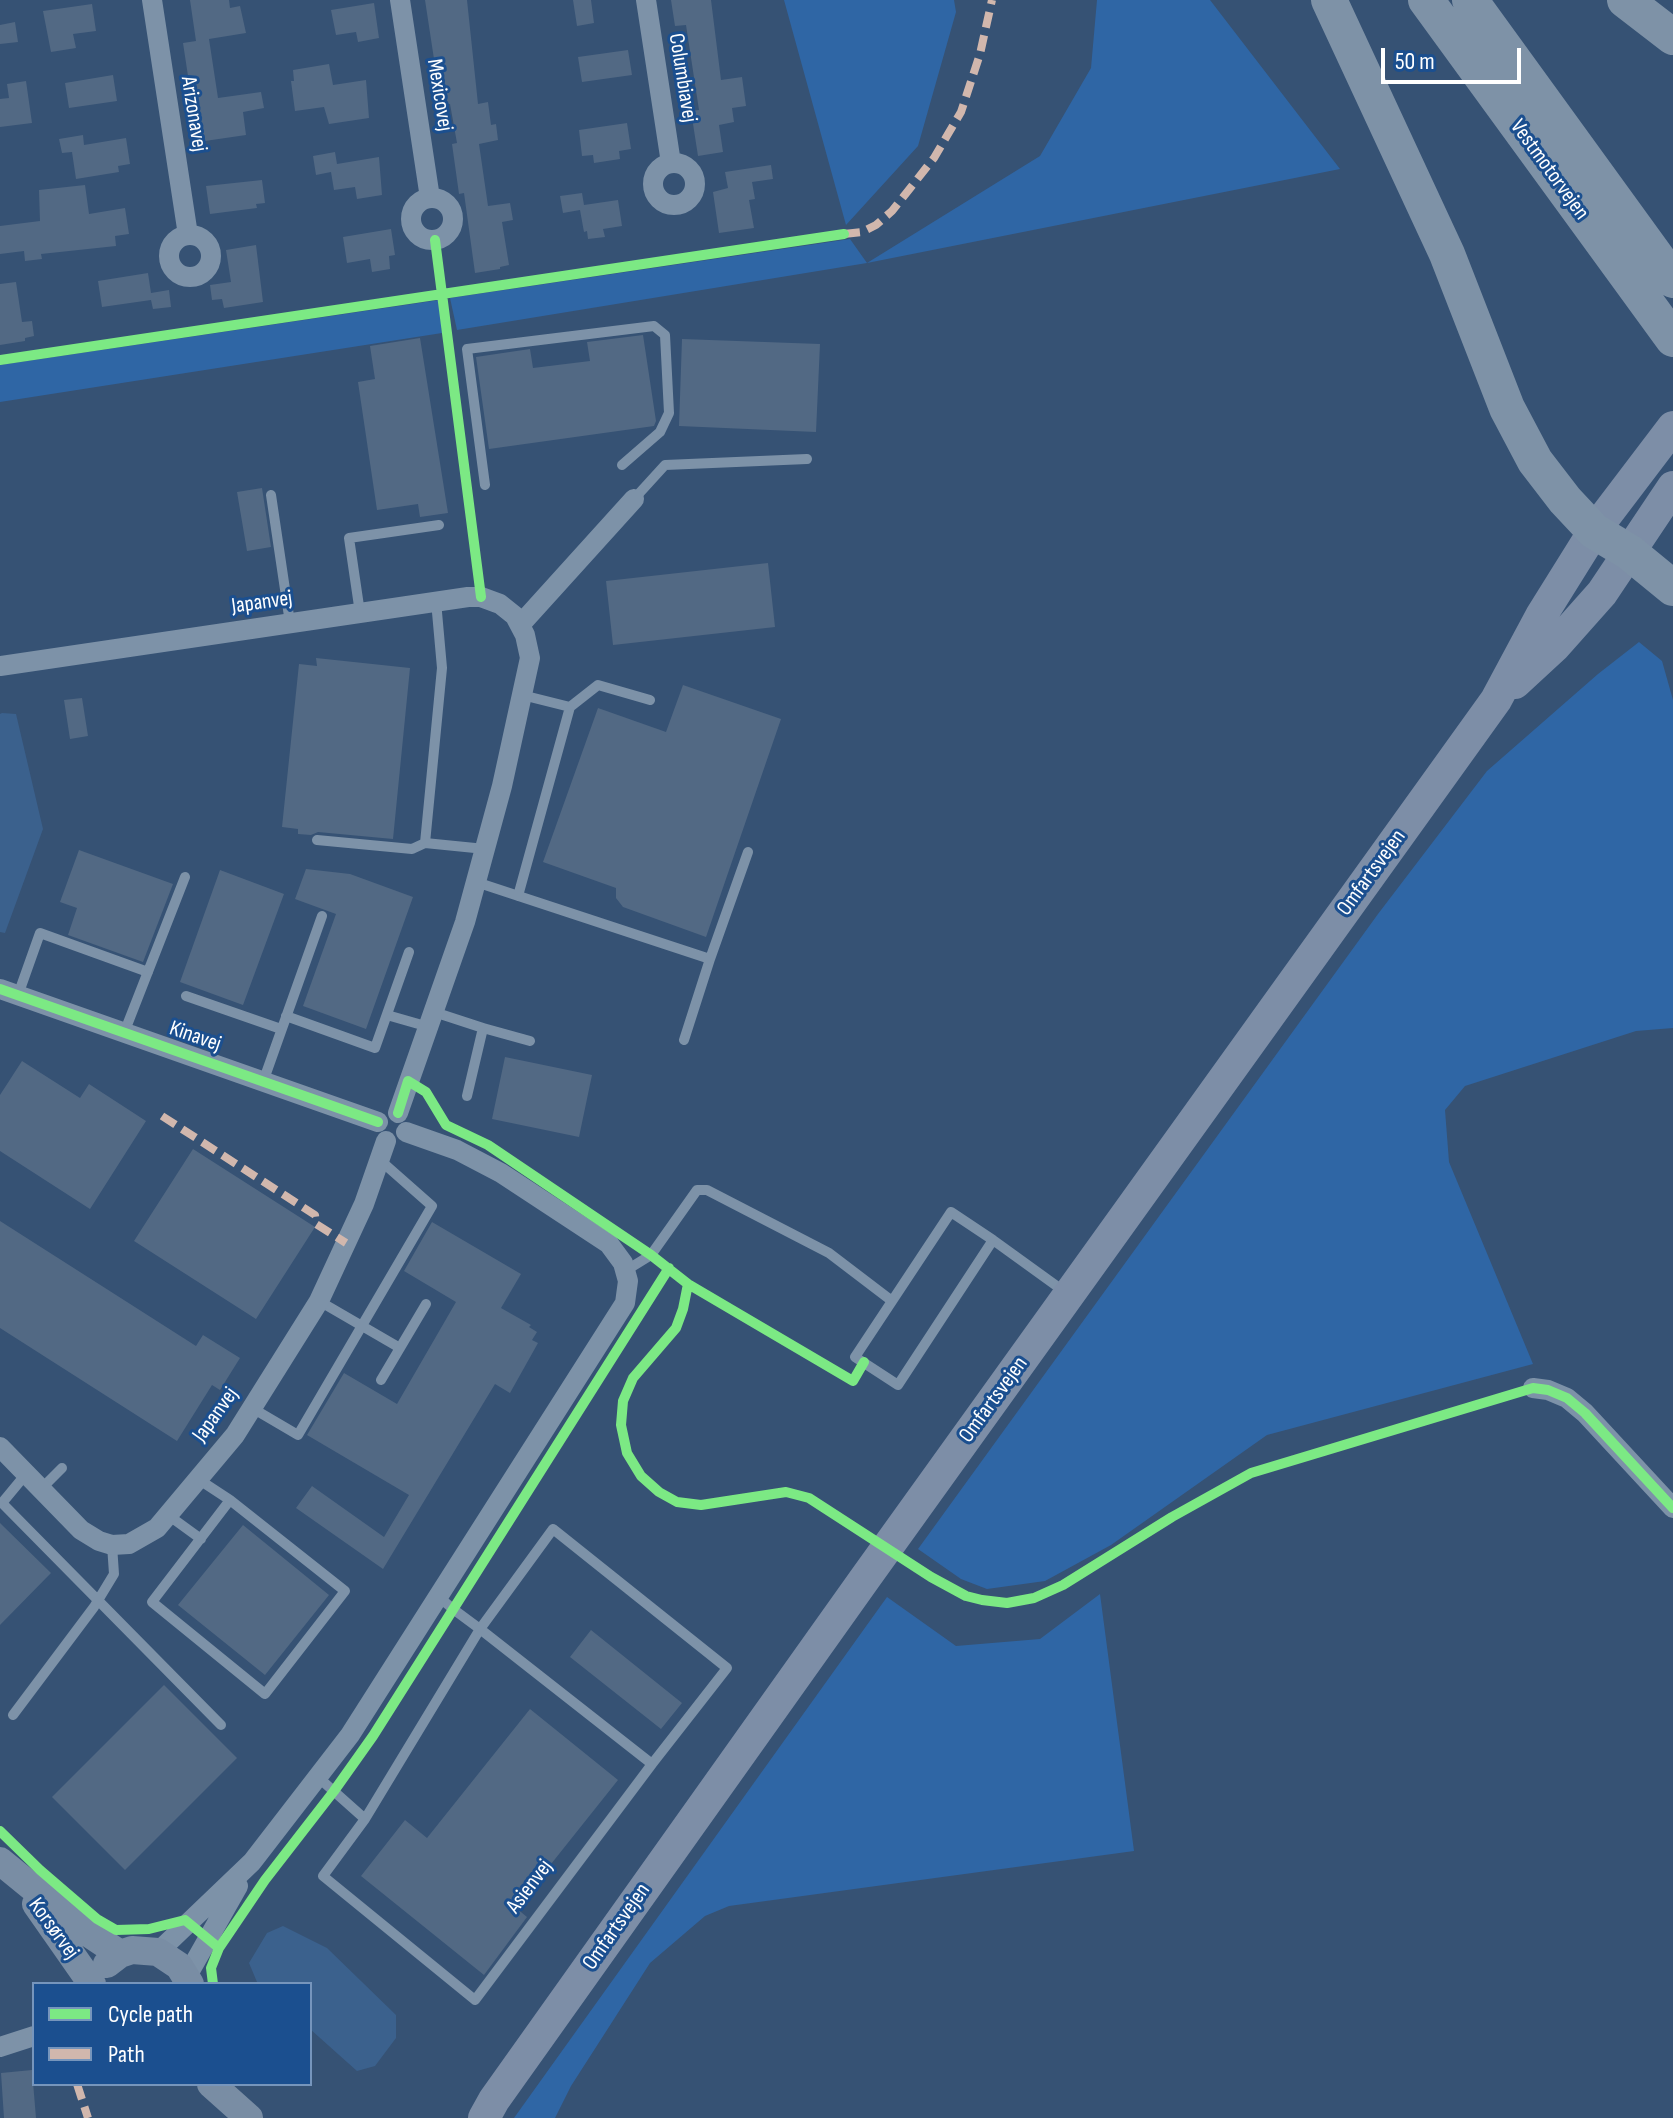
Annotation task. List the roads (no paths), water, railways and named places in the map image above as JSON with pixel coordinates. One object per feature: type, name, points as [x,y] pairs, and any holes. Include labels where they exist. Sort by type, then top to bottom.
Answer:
[{"type":"highway","points":[[1329,0],[1447,254],[1507,408],[1535,461],[1594,531],[1629,552],[1673,588]]},
{"type":"highway","name":"Vestmotorvejen","points":[[1426,0],[1665,328]]},
{"type":"highway","name":"Vestmotorvejen","points":[[1470,0],[1673,280]]},
{"type":"highway","points":[[1625,0],[1673,37]]},
{"type":"main road","name":"Omfartsvejen","points":[[485,2112],[1496,700],[1541,616],[1594,531],[1673,427]]},
{"type":"main road","points":[[1629,552],[1627,524],[1632,507],[1673,442]]},
{"type":"main road","name":"Omfartsvejen","points":[[1496,700],[1554,647],[1602,593],[1673,487]]},
{"type":"main road","name":"Korsørvej","points":[[7,1868],[87,1932],[120,1954]]},
{"type":"main road","name":"Korsørvej","points":[[7,1868],[91,1982]]},
{"type":"main road","points":[[93,1982],[99,1972],[120,1954],[132,1950],[158,1952],[179,1966],[188,1980]]},
{"type":"main road","points":[[213,2086],[249,2118]]},
{"type":"main road","points":[[244,2086],[270,2118]]},
{"type":"street","name":"Arizonavej","points":[[152,0],[188,235]]},
{"type":"street","name":"Mexicovej","points":[[400,0],[430,198]]},
{"type":"street","name":"Columbiavej","points":[[646,0],[671,163]]},
{"type":"street","points":[[398,1113],[432,1020],[476,882],[502,786],[530,658],[520,625],[634,499]]},
{"type":"street","name":"Japanvej","points":[[0,666],[436,601],[481,597],[500,604],[515,616],[520,625]]},
{"type":"street","name":"Kinavej","points":[[9,992],[263,1082],[382,1141]]},
{"type":"street","points":[[386,1113],[398,1113],[406,1121],[406,1132],[398,1141],[382,1141],[386,1113]]},
{"type":"street","points":[[158,1952],[252,1862],[350,1735],[625,1303],[628,1281],[623,1263],[609,1244],[501,1173],[457,1150],[406,1132]]},
{"type":"street","name":"Japanvej","points":[[112,1545],[133,1542],[157,1528],[235,1435],[319,1301],[382,1141]]},
{"type":"street","points":[[1533,1388],[1567,1398],[1673,1508]]},
{"type":"street","points":[[0,1447],[81,1530],[112,1545]]},
{"type":"street","points":[[188,1980],[252,1862]]},
{"type":"street","points":[[0,2047],[32,2037]]},
{"type":"lane","points":[[485,485],[467,349],[654,326],[665,335],[669,413],[660,432],[622,465]]},
{"type":"lane","points":[[634,499],[665,465],[807,459]]},
{"type":"lane","points":[[271,495],[290,623]]},
{"type":"lane","points":[[360,613],[349,538],[439,525]]},
{"type":"lane","points":[[425,843],[442,668],[436,601]]},
{"type":"lane","points":[[518,896],[570,707],[598,685],[650,700]]},
{"type":"lane","points":[[522,695],[570,707]]},
{"type":"lane","points":[[317,840],[412,849],[425,843],[485,849]]},
{"type":"lane","points":[[684,1040],[748,852]]},
{"type":"lane","points":[[124,1033],[185,877]]},
{"type":"lane","points":[[476,882],[710,959]]},
{"type":"lane","points":[[263,1082],[322,916]]},
{"type":"lane","points":[[9,992],[40,933],[148,972]]},
{"type":"lane","points":[[286,1016],[375,1048],[409,952]]},
{"type":"lane","points":[[186,996],[281,1029]]},
{"type":"lane","points":[[387,1015],[483,1028],[530,1041]]},
{"type":"lane","points":[[467,1096],[483,1028]]},
{"type":"lane","points":[[252,1408],[298,1435],[432,1206],[382,1141]]},
{"type":"lane","points":[[625,1271],[651,1255],[697,1190],[707,1190],[829,1253],[892,1301]]},
{"type":"lane","points":[[993,1240],[898,1385],[855,1357],[951,1212],[993,1240],[1070,1295]]},
{"type":"lane","points":[[319,1301],[400,1348]]},
{"type":"lane","points":[[381,1380],[426,1304]]},
{"type":"lane","points":[[41,1489],[62,1468]]},
{"type":"lane","points":[[26,1474],[1,1502],[221,1725]]},
{"type":"lane","points":[[198,1479],[230,1500],[345,1591],[265,1694],[152,1602],[230,1500]]},
{"type":"lane","points":[[168,1515],[201,1539]]},
{"type":"lane","name":"Asienvej","points":[[553,1529],[727,1668],[475,2000],[323,1876],[365,1819],[480,1629],[553,1529]]},
{"type":"lane","points":[[13,1715],[114,1574],[112,1545]]},
{"type":"lane","points":[[439,1597],[652,1764]]},
{"type":"lane","points":[[319,1778],[365,1819]]}]
